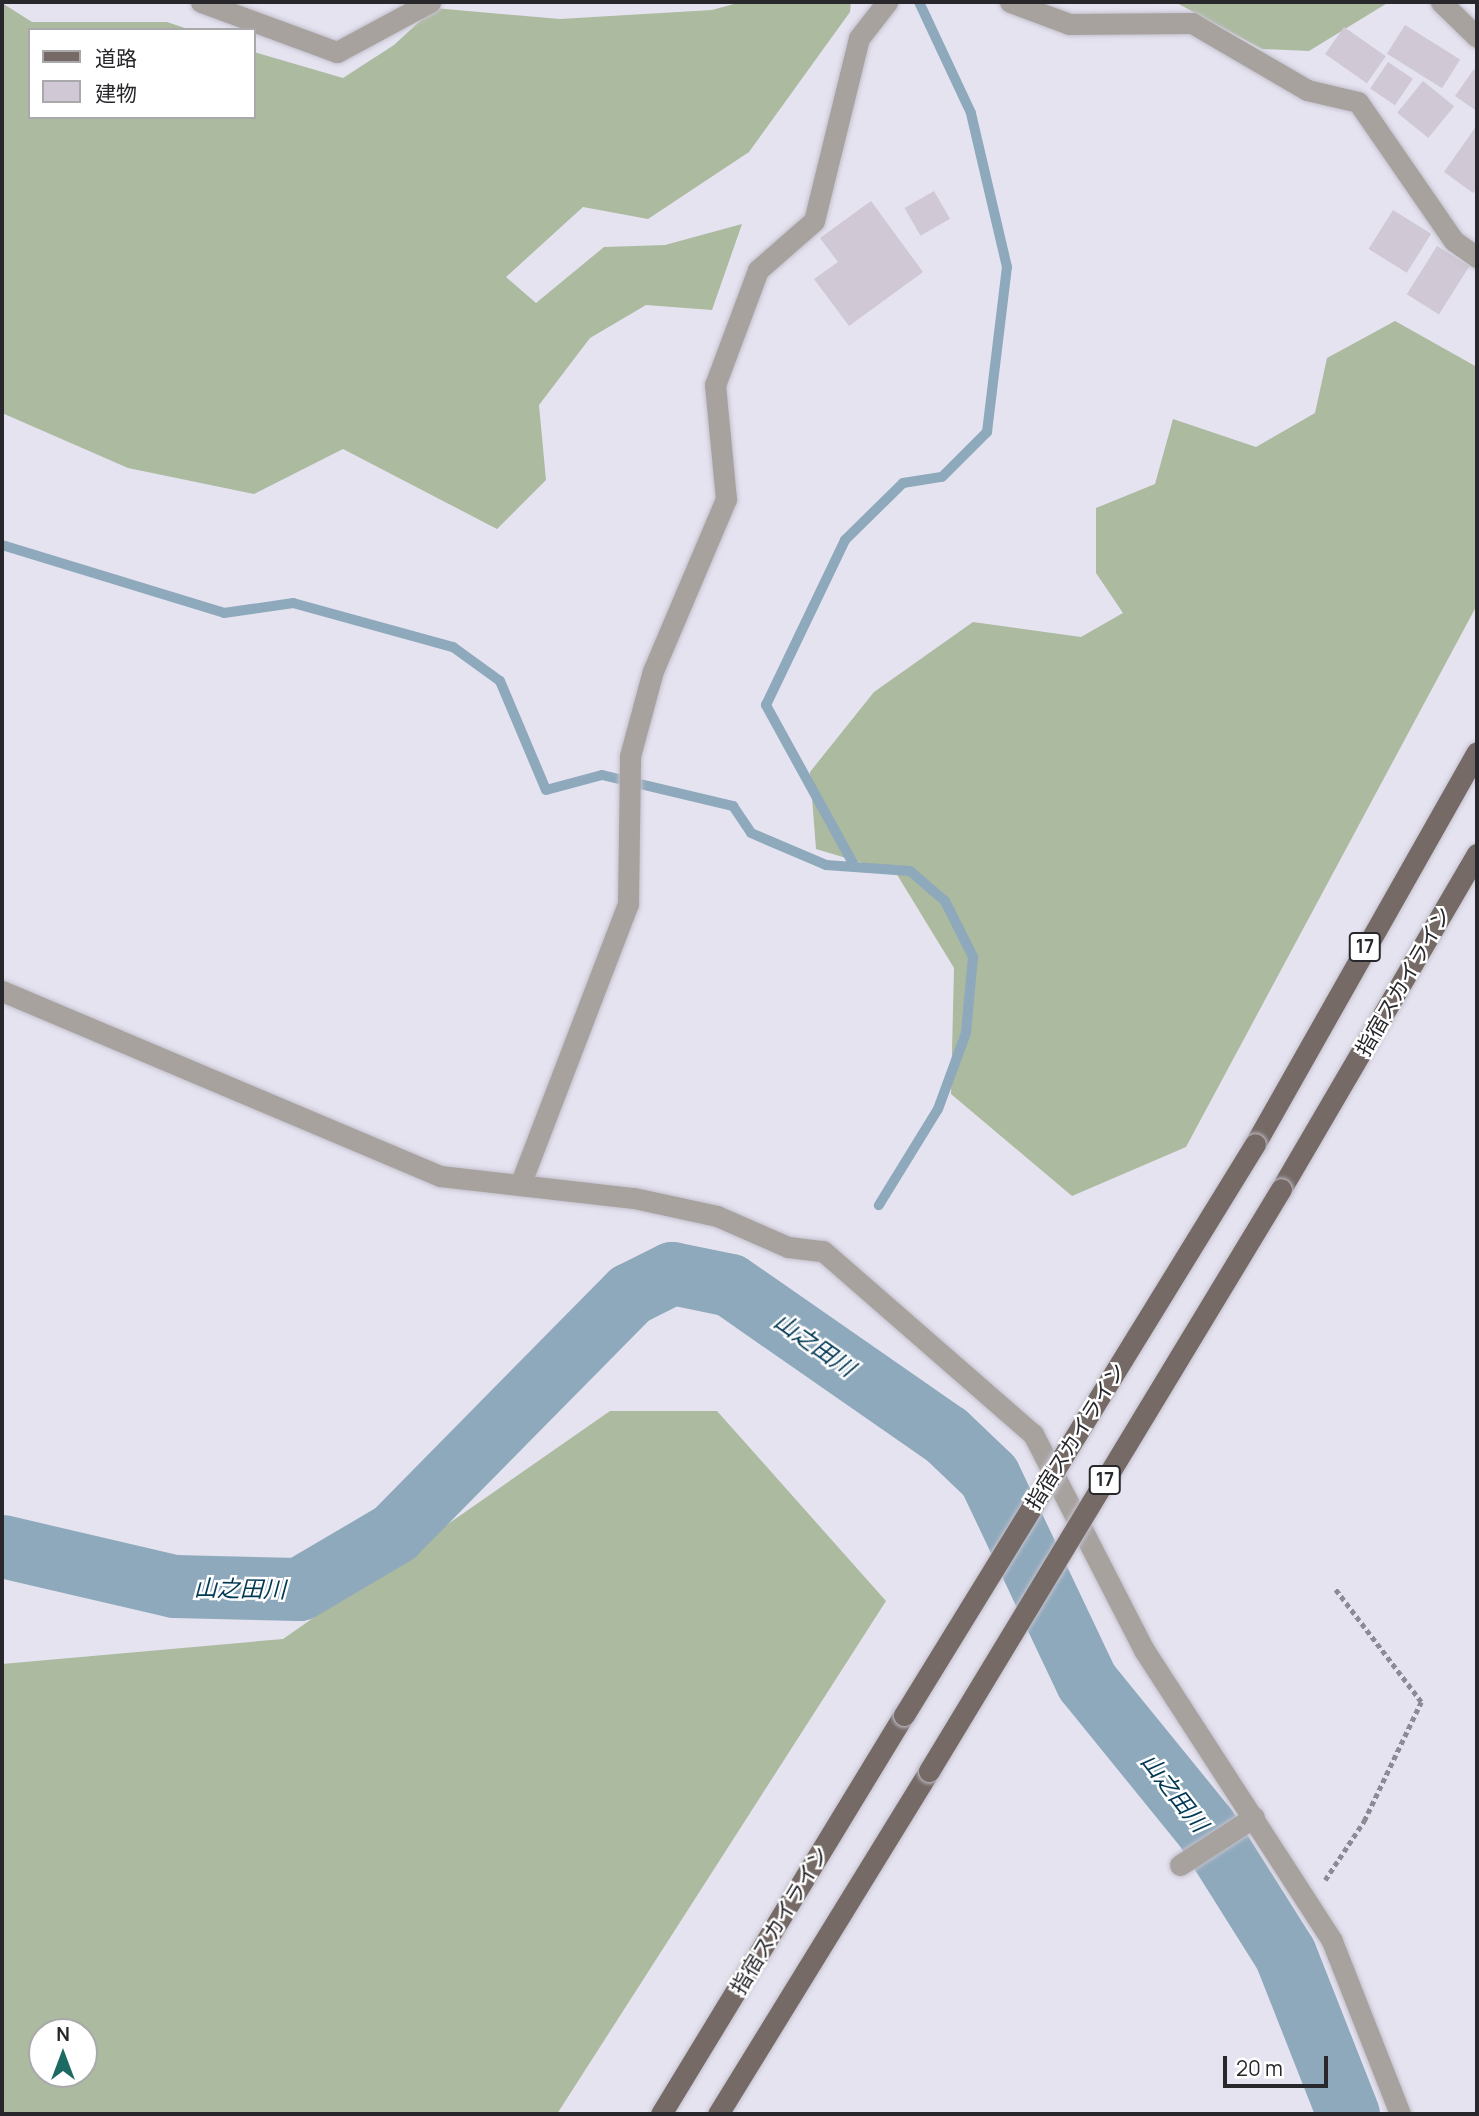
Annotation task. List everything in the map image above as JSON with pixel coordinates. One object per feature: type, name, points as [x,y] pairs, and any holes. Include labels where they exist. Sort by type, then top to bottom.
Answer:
[{"type":"main road","name":"指宿スカイライン","points":[[661,2114],[1255,1144],[1477,752]]},
{"type":"main road","name":"指宿スカイライン","points":[[718,2114],[1281,1189],[1477,854]]},
{"type":"street","points":[[201,2],[337,52],[430,2]]},
{"type":"street","points":[[520,1185],[628,904],[630,756],[653,671],[726,499],[715,386],[758,270],[814,221],[859,38],[887,2]]},
{"type":"street","points":[[1010,2],[1069,24],[1192,23],[1307,90],[1358,102],[1454,241],[1477,257]]},
{"type":"street","points":[[1441,2],[1477,37]]},
{"type":"street","points":[[2,991],[391,1161],[440,1177],[634,1198],[717,1216],[788,1247],[823,1251],[1033,1434],[1144,1650],[1332,1941],[1400,2114]]},
{"type":"street","points":[[1180,1865],[1254,1817]]},
{"type":"path","points":[[1309,1904],[1364,1821],[1421,1702],[1334,1588]]},
{"type":"green space","points":[[741,2],[851,2],[850,12],[749,152],[648,219],[583,207],[506,277],[536,303],[604,247],[665,245],[742,224],[712,310],[646,305],[590,338],[539,405],[546,480],[497,529],[343,449],[254,494],[128,468],[2,413],[2,3],[32,22],[167,22],[185,28],[28,28],[28,119],[256,119],[256,53],[343,78],[394,45],[434,8],[560,19],[712,10]]},
{"type":"green space","points":[[1175,2],[1389,2],[1309,51],[1262,49]]},
{"type":"green space","points":[[1395,321],[1477,367],[1477,605],[1186,1147],[1072,1196],[951,1094],[954,968],[896,873],[816,849],[810,772],[874,692],[973,622],[1081,637],[1123,613],[1096,573],[1096,508],[1155,484],[1173,419],[1256,447],[1315,413],[1327,358]]},
{"type":"green space","points":[[610,1411],[717,1411],[886,1601],[557,2114],[2,2114],[2,1664],[283,1639]]},
{"type":"building","points":[[1405,25],[1460,59],[1442,88],[1387,54]]},
{"type":"building","points":[[1344,27],[1386,56],[1367,83],[1325,54]]},
{"type":"building","points":[[1388,62],[1413,79],[1395,105],[1370,89]]},
{"type":"building","points":[[1474,69],[1477,71],[1475,110],[1455,96]]},
{"type":"building","points":[[1423,81],[1454,106],[1428,138],[1397,113]]},
{"type":"building","points":[[1477,125],[1477,188],[1473,193],[1444,172]]},
{"type":"building","points":[[934,191],[950,219],[921,236],[905,208]]},
{"type":"building","points":[[871,201],[923,272],[849,326],[814,279],[838,262],[820,238]]},
{"type":"building","points":[[1393,210],[1431,234],[1407,273],[1369,249]]},
{"type":"building","points":[[1437,246],[1469,266],[1439,314],[1407,294]]},
{"type":"waterway","points":[[855,867],[766,705],[845,540],[903,483],[942,477],[987,432],[1007,267],[971,113],[919,2]]},
{"type":"waterway","points":[[2,545],[224,613],[293,603],[453,647],[500,681],[546,790],[602,775],[733,806],[751,833],[826,865],[910,871],[945,901],[973,957],[966,1033],[938,1109],[879,1205]]},
{"type":"waterway","name":"山之田川","points":[[2,1546],[174,1586],[299,1589],[394,1533],[630,1294],[672,1273],[730,1285],[946,1435],[989,1476],[1087,1682],[1205,1827],[1285,1954],[1348,2114]]}]
